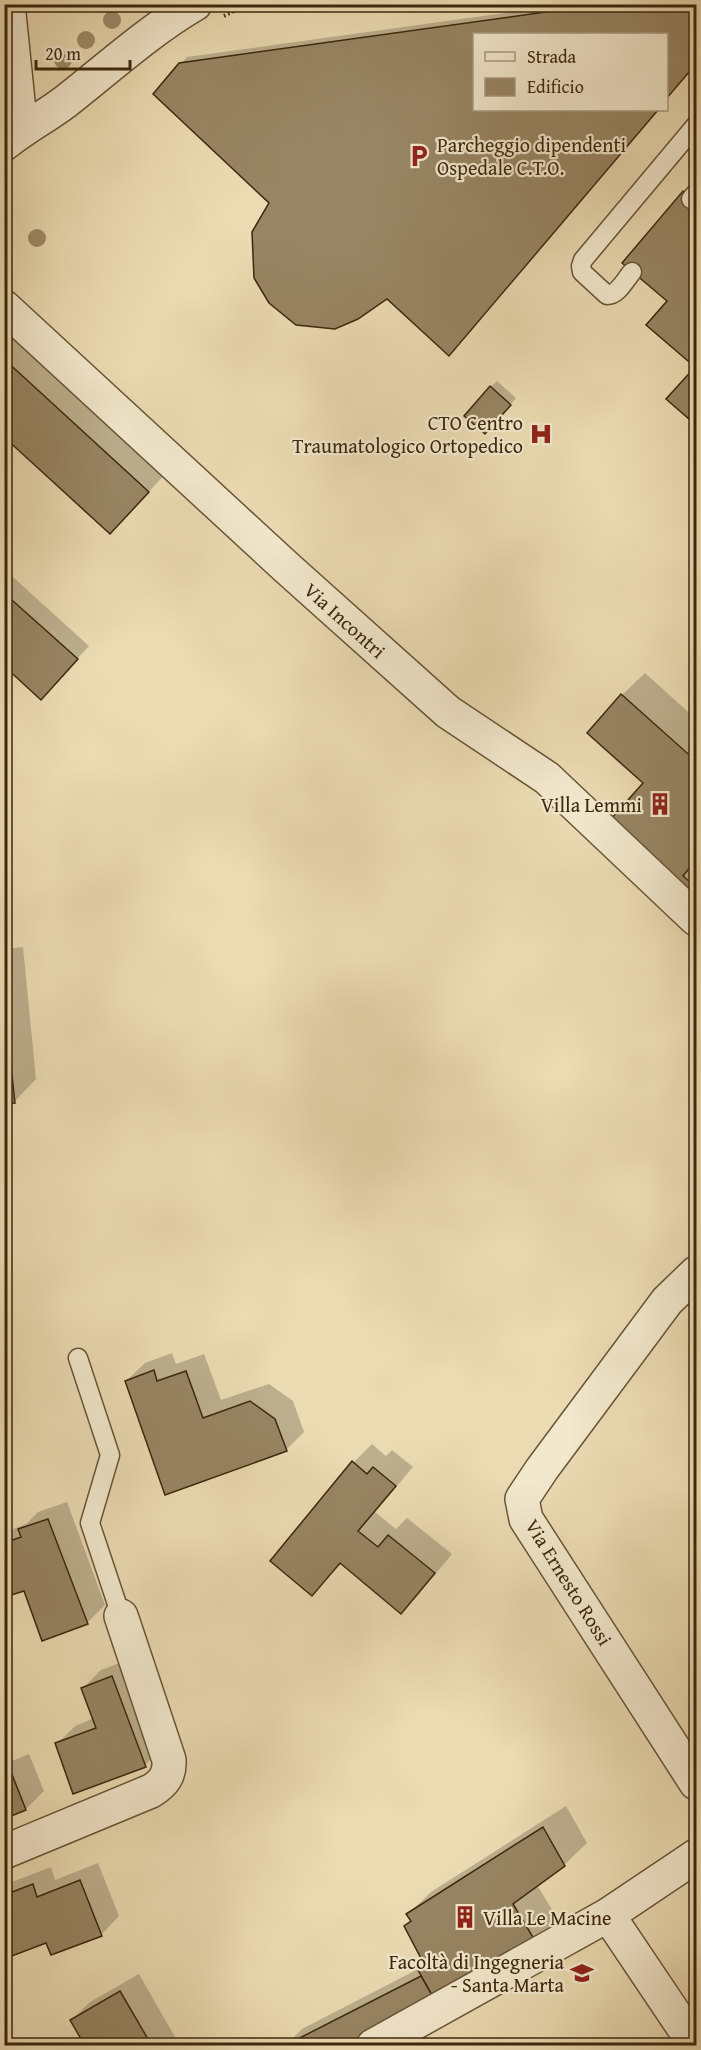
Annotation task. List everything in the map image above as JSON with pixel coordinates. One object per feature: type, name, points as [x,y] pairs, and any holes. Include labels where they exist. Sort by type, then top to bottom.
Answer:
[{"type":"street","points":[[8,4],[13,137],[45,117],[166,23],[195,4]]},
{"type":"street","name":"Via Incontri","points":[[4,307],[448,712],[547,778],[696,919]]},
{"type":"street","name":"Via Ernesto Rossi","points":[[696,1274],[667,1301],[522,1499],[526,1519],[696,1783]]},
{"type":"street","points":[[4,1852],[151,1791],[164,1783],[168,1774],[169,1760],[121,1616]]},
{"type":"street","points":[[373,2046],[608,1915],[696,1856]]},
{"type":"street","points":[[608,1915],[696,2046]]},
{"type":"lane","points":[[632,272],[616,293],[607,295],[582,272],[581,266],[597,243],[696,125]]},
{"type":"lane","points":[[78,1358],[110,1455],[90,1523],[121,1616]]},
{"type":"building","name":"Parcheggio dipendenti Ospedale C.T.O.","points":[[603,4],[696,4],[696,64],[668,97],[668,33],[473,33],[473,111],[657,111],[449,356],[387,299],[358,319],[335,329],[296,325],[269,303],[254,278],[252,232],[269,203],[153,94],[179,63]]},
{"type":"building","points":[[683,191],[696,203],[696,425],[666,399],[695,367],[646,325],[667,301],[622,263]]},
{"type":"building","points":[[4,359],[149,492],[110,534],[4,437]]},
{"type":"building","points":[[490,386],[511,405],[485,434],[464,416]]},
{"type":"building","points":[[4,593],[78,659],[41,700],[4,666]]},
{"type":"building","name":"Villa Lemmi","points":[[621,694],[696,761],[696,860],[683,876],[696,887],[696,912],[603,828],[643,783],[587,733]]},
{"type":"building","points":[[4,1001],[15,1103],[4,1104]]},
{"type":"building","points":[[154,1370],[157,1381],[186,1371],[203,1418],[250,1401],[275,1419],[287,1451],[165,1495],[125,1381]]},
{"type":"building","points":[[352,1461],[367,1474],[373,1467],[396,1486],[358,1531],[378,1547],[388,1535],[435,1573],[401,1614],[340,1563],[312,1596],[270,1561]]},
{"type":"building","points":[[48,1519],[88,1624],[42,1641],[24,1591],[5,1597],[4,1543],[21,1537],[18,1529]]},
{"type":"building","points":[[112,1676],[146,1767],[73,1794],[55,1743],[96,1728],[81,1688]]},
{"type":"building","points":[[11,1772],[26,1810],[4,1819],[4,1774]]},
{"type":"building","name":"Villa Le Macine","points":[[543,1827],[565,1866],[513,1904],[540,1949],[438,2006],[418,1970],[425,1966],[404,1926],[411,1921],[406,1914]]},
{"type":"building","points":[[80,1880],[102,1936],[51,1955],[46,1943],[4,1959],[4,1895],[33,1884],[37,1897]]},
{"type":"building","points":[[421,1976],[438,2006],[358,2046],[284,2046]]},
{"type":"building","points":[[120,1991],[152,2046],[85,2046],[70,2020]]},
{"type":"place","name":"Parcheggio dipendenti Ospedale C.T.O.","points":[[419,156]]},
{"type":"place","name":"CTO Centro Traumatologico Ortopedico","points":[[541,434]]},
{"type":"place","name":"Villa Lemmi","points":[[660,804]]},
{"type":"place","name":"Villa Le Macine","points":[[465,1917]]},
{"type":"place","name":"Facoltà di Ingegneria - Santa Marta","points":[[582,1973]]}]
